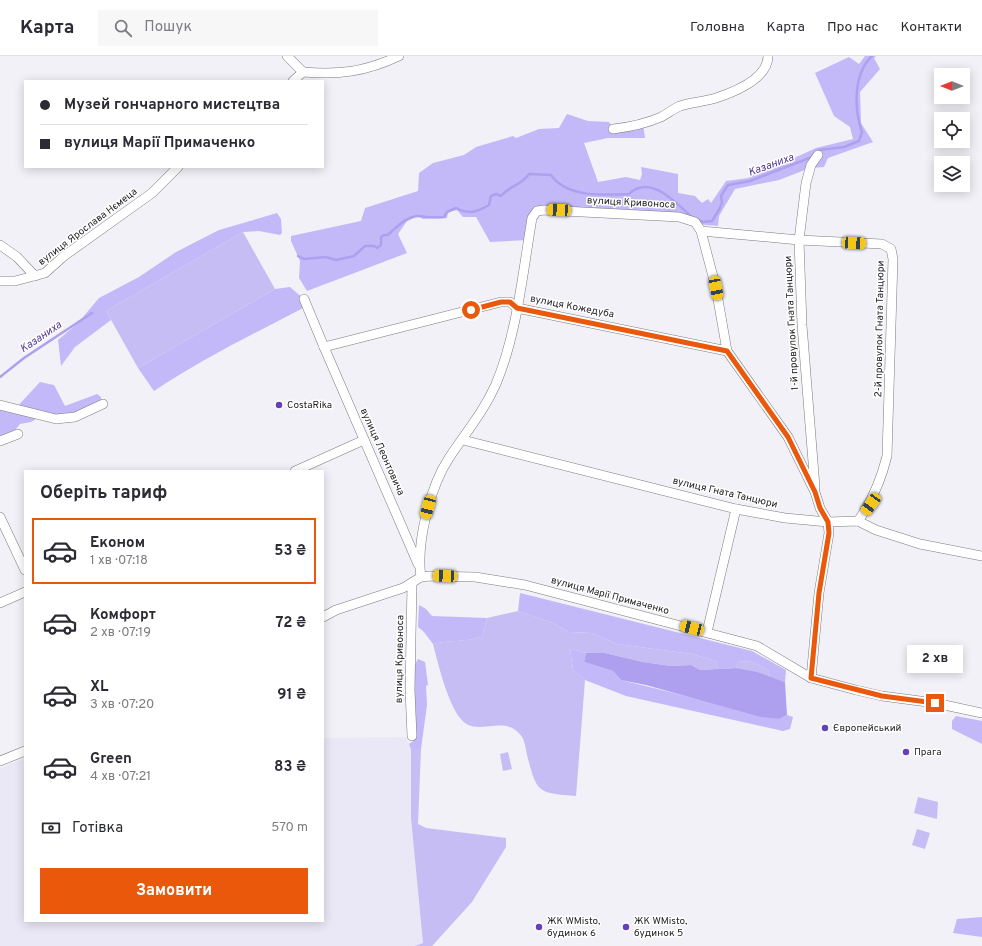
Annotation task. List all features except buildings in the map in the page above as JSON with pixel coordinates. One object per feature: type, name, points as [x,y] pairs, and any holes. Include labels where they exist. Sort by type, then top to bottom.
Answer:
[{"type":"street","points":[[287,56],[302,72],[332,74],[356,71],[399,56]]},
{"type":"street","points":[[613,128],[632,127],[643,124],[662,116],[679,106],[730,93],[746,85],[765,70],[768,56]]},
{"type":"street","points":[[294,80],[302,72]]},
{"type":"street","name":"1-й провулок Гната Танцюри","points":[[815,492],[802,325],[799,240],[806,183],[811,165],[818,155]]},
{"type":"street","name":"вулиця Ярослава Нємеца","points":[[0,281],[15,281],[45,273],[64,256],[152,193],[177,168]]},
{"type":"street","name":"вулиця Кривоноса","points":[[421,577],[419,566],[425,518],[431,496],[448,458],[463,440],[482,412],[496,383],[517,308],[532,218],[537,211],[544,210],[679,217],[695,222],[701,231]]},
{"type":"street","points":[[701,231],[716,288],[727,351],[788,437],[815,492],[820,508],[828,522],[829,533],[819,593],[811,678]]},
{"type":"street","name":"2-й провулок Гната Танцюри","points":[[701,231],[799,240],[882,244],[890,249],[893,259],[887,456],[880,483],[871,504],[858,521]]},
{"type":"street","points":[[0,245],[16,257],[35,276]]},
{"type":"street","points":[[304,299],[324,347]]},
{"type":"street","name":"вулиця Кожедуба","points":[[324,347],[501,302],[510,302],[517,308],[727,351]]},
{"type":"street","name":"вулиця Леонтовича","points":[[324,347],[419,566]]},
{"type":"street","points":[[0,406],[56,419],[75,418],[103,404]]},
{"type":"street","points":[[0,441],[18,434]]},
{"type":"street","points":[[296,470],[364,440]]},
{"type":"street","name":"вулиця Гната Танцюри","points":[[463,440],[736,509],[785,518],[828,522],[858,521],[876,530],[920,544],[982,556]]},
{"type":"street","points":[[707,632],[736,509]]},
{"type":"street","points":[[0,517],[24,568]]},
{"type":"street","name":"вулиця Марії Примаченко","points":[[324,616],[336,610],[402,588],[421,577],[475,577],[525,585],[758,646],[811,678],[882,696],[935,703],[982,713]]},
{"type":"street","name":"вулиця Кривоноса","points":[[412,582],[410,690],[412,736]]},
{"type":"street","points":[[0,603],[24,592]]},
{"type":"street","points":[[0,761],[24,751]]},
{"type":"shaded area","points":[[865,56],[876,56],[874,58],[880,69],[860,92],[861,123],[873,142],[828,158],[824,167],[810,168],[779,180],[735,189],[719,216],[718,226],[697,224],[695,222],[537,211],[528,240],[490,242],[476,217],[463,217],[457,210],[448,212],[447,218],[423,219],[418,216],[407,221],[398,234],[407,253],[307,291],[299,278],[300,261],[291,241],[291,236],[361,221],[365,208],[418,191],[419,173],[433,163],[464,155],[476,147],[513,136],[516,138],[539,129],[559,128],[567,114],[588,121],[609,122],[613,129],[643,124],[645,138],[608,138],[584,143],[598,182],[626,177],[640,180],[642,174],[641,167],[678,174],[678,193],[695,196],[702,203],[708,199],[711,203],[726,181],[749,178],[751,172],[779,165],[816,148],[853,139],[850,127],[834,116],[815,73],[849,57],[859,64]]},
{"type":"shaded area","points":[[277,213],[281,219],[282,233],[280,235],[259,231],[243,232],[106,311],[111,320],[75,347],[61,366],[58,340],[78,323],[99,298],[139,277],[176,252],[219,230]]},
{"type":"shaded area","points":[[243,232],[275,289],[138,368],[106,311]]},
{"type":"shaded area","points":[[290,287],[304,299],[307,306],[210,357],[154,391],[138,368],[275,289]]},
{"type":"shaded area","points":[[40,382],[54,385],[65,406],[97,394],[101,397],[101,403],[75,417],[41,416],[31,422],[20,424],[12,434],[0,438],[0,407],[15,409]]},
{"type":"shaded area","points":[[520,593],[752,651],[786,670],[785,682],[770,677],[768,670],[753,662],[739,661],[736,668],[718,669],[716,661],[692,654],[617,644],[592,633],[569,632],[553,623],[518,611]]},
{"type":"shaded area","points":[[419,605],[426,609],[432,616],[487,618],[482,637],[433,644],[418,627]]},
{"type":"shaded area","points":[[518,611],[553,623],[569,632],[592,633],[617,644],[692,654],[716,661],[718,669],[700,670],[691,665],[671,666],[643,662],[605,653],[586,653],[570,649],[573,670],[585,680],[576,796],[546,792],[541,789],[533,777],[524,741],[516,730],[501,726],[472,726],[465,723],[459,717],[449,698],[433,644],[482,637],[487,618]]},
{"type":"shaded area","points":[[570,649],[586,653],[584,662],[613,671],[621,680],[779,719],[787,715],[793,717],[790,729],[783,731],[626,696],[585,680],[573,670]]},
{"type":"shaded area","points":[[586,653],[605,653],[643,662],[671,666],[691,665],[700,670],[736,668],[757,672],[785,682],[787,715],[779,719],[761,717],[646,685],[621,680],[613,671],[584,662]]},
{"type":"shaded area","points":[[418,659],[425,662],[428,685],[426,686],[427,705],[421,749],[411,749],[409,744],[415,740],[413,668]]},
{"type":"shaded area","points":[[739,661],[753,662],[768,670],[770,677],[736,668]]},
{"type":"shaded area","points":[[956,716],[982,721],[982,744],[952,729],[952,721]]},
{"type":"shaded area","points":[[406,737],[411,749],[411,818],[423,943],[415,946],[0,946],[0,768],[24,758],[24,922],[324,922],[324,738]]},
{"type":"shaded area","points":[[411,749],[421,749],[418,824],[426,828],[506,838],[506,847],[472,902],[432,946],[415,946],[423,943],[411,818]]},
{"type":"shaded area","points":[[508,752],[512,769],[503,771],[500,754]]},
{"type":"shaded area","points":[[918,797],[938,802],[937,819],[914,813]]},
{"type":"shaded area","points":[[917,829],[930,833],[925,849],[912,845]]},
{"type":"shaded area","points":[[982,917],[982,937],[953,933],[957,919]]},
{"type":"waterway","name":"Казаниха","points":[[817,152],[819,150],[844,147],[859,141],[862,132],[859,123],[857,103],[858,82],[861,72],[872,56]]},
{"type":"waterway","name":"Казаниха","points":[[697,220],[703,222],[712,221],[720,208],[722,202],[721,196],[728,185],[750,181],[812,157]]},
{"type":"waterway","name":"Казаниха","points":[[298,256],[304,259],[326,257],[336,260],[354,256],[365,246],[374,246],[377,248],[381,245],[381,237],[388,235],[402,222],[410,218],[415,216],[444,217],[447,212],[456,208],[469,212],[477,211],[489,205],[491,196],[496,194],[501,196],[523,181],[529,174],[551,175],[566,188],[586,194],[629,194],[637,188],[646,187],[654,189],[663,193],[693,218]]},
{"type":"waterway","name":"Казаниха","points":[[0,377],[24,358],[92,313]]},
{"type":"place","name":"CostaRika","points":[[279,405]]},
{"type":"place","name":"Європейський","points":[[825,728]]},
{"type":"place","name":"Прага","points":[[906,752]]},
{"type":"place","name":"ЖК WMisto, будинок 6","points":[[539,927]]},
{"type":"place","name":"ЖК WMisto, будинок 5","points":[[626,927]]},
{"type":"route","points":[[471,310],[501,302],[510,302],[517,308],[626,329],[727,351],[788,437],[815,492],[820,508],[828,522],[829,533],[819,593],[811,678],[882,696],[935,703]]}]
